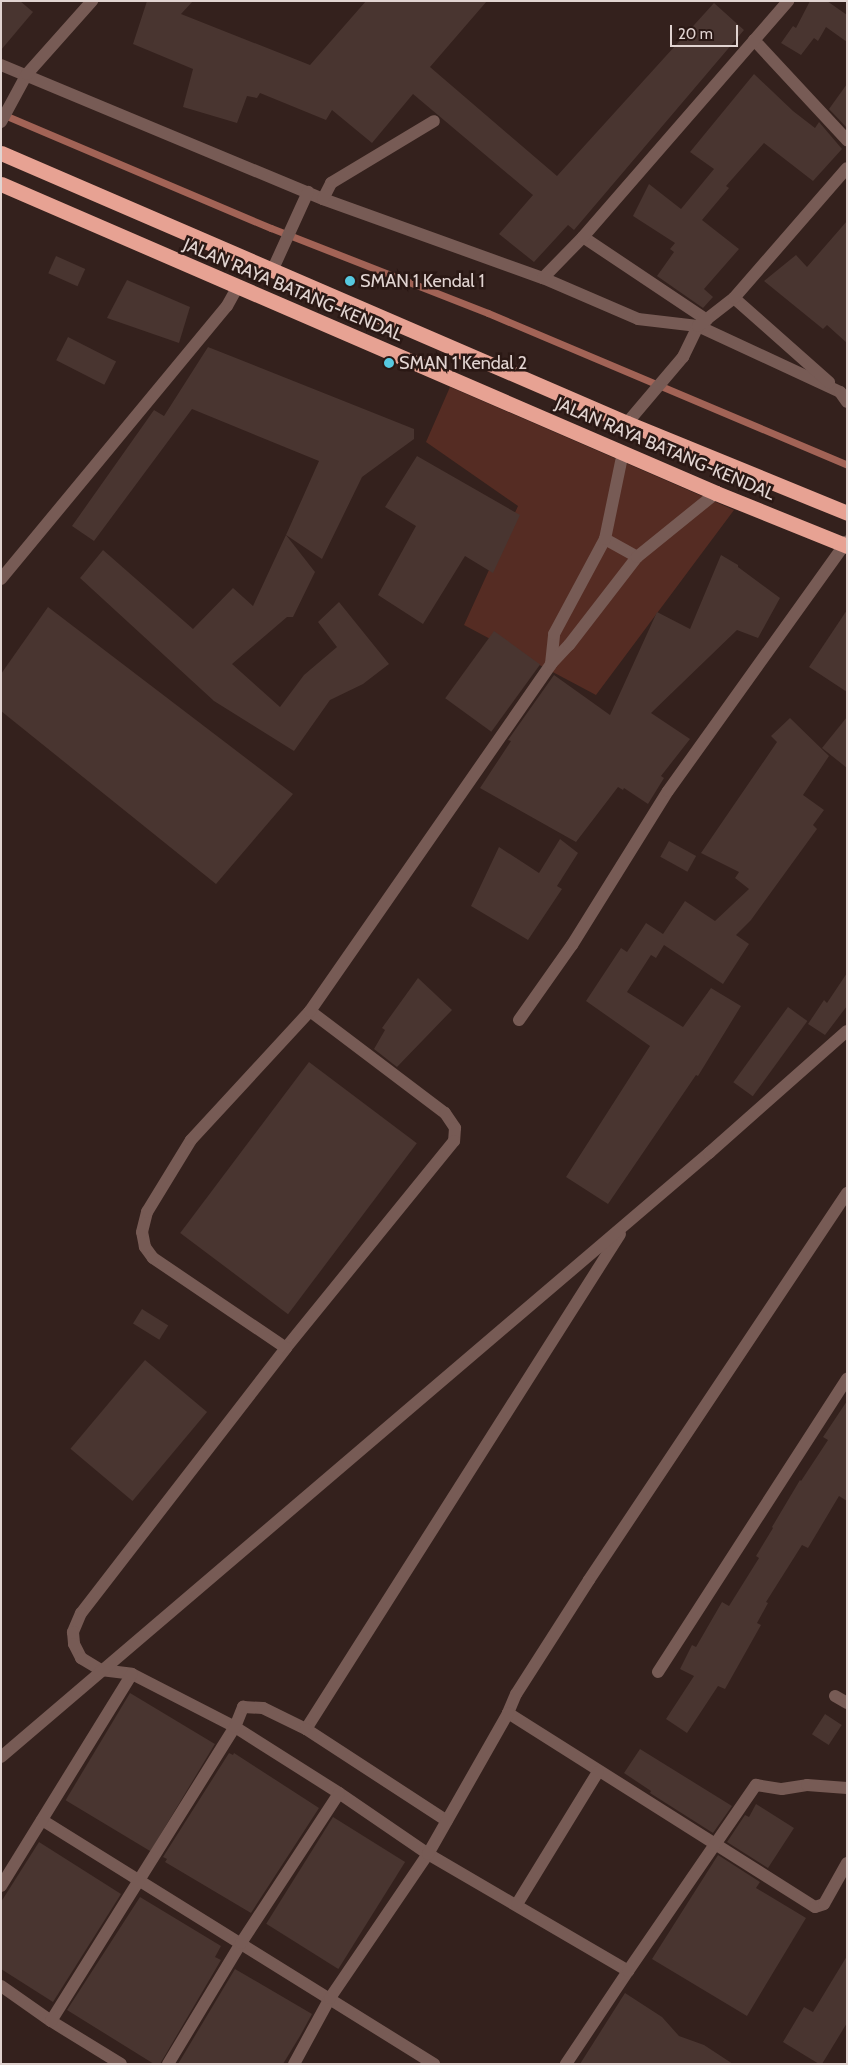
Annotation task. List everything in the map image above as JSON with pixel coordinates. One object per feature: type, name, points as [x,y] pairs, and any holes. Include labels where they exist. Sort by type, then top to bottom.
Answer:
[{"type":"highway","name":"JALAN RAYA BATANG-KENDAL","points":[[1,154],[627,423],[847,513]]},
{"type":"highway","name":"JALAN RAYA BATANG-KENDAL","points":[[1,184],[716,493],[846,544]]},
{"type":"street","points":[[1,122],[24,79],[92,1]]},
{"type":"street","points":[[543,278],[583,237],[788,1]]},
{"type":"street","points":[[754,40],[847,140]]},
{"type":"street","points":[[1,65],[24,79],[323,199],[543,278],[638,319],[702,323]]},
{"type":"street","points":[[323,199],[332,183],[434,120]]},
{"type":"street","points":[[627,423],[682,357],[702,323],[734,298],[847,168]]},
{"type":"street","points":[[272,271],[283,243],[308,192]]},
{"type":"street","points":[[583,237],[702,323],[843,397]]},
{"type":"street","points":[[1,579],[227,306],[238,286]]},
{"type":"street","points":[[734,298],[843,397]]},
{"type":"street","points":[[551,664],[554,634],[605,539],[622,452]]},
{"type":"street","points":[[286,1348],[154,1258],[145,1247],[142,1232],[147,1212],[191,1140],[310,1011],[551,664],[569,645],[637,557],[716,493]]},
{"type":"street","points":[[605,539],[637,557]]},
{"type":"street","points":[[519,1020],[572,945],[668,792],[846,544]]},
{"type":"street","points":[[310,1011],[446,1113],[455,1128],[454,1140],[286,1348],[81,1613],[73,1632],[74,1644],[82,1658],[101,1670],[132,1674],[235,1727],[339,1793],[428,1854],[517,1904],[628,1971]]},
{"type":"street","points":[[1,1757],[627,1223],[847,1031]]},
{"type":"street","points":[[294,2064],[330,1998],[428,1854],[508,1713],[516,1694],[578,1596],[847,1193]]},
{"type":"street","points":[[306,1729],[627,1223]]},
{"type":"street","points":[[658,1672],[847,1379]]},
{"type":"street","points":[[1,1886],[132,1674]]},
{"type":"street","points":[[835,1696],[847,1703]]},
{"type":"street","points":[[50,2021],[235,1727],[243,1707],[263,1708],[306,1729],[447,1821]]},
{"type":"street","points":[[508,1713],[598,1772],[815,1907],[824,1904],[847,1863]]},
{"type":"street","points":[[517,1904],[598,1772]]},
{"type":"street","points":[[566,2064],[756,1785],[782,1789],[807,1785],[847,1788]]},
{"type":"street","points":[[168,2064],[241,1943],[339,1793]]},
{"type":"street","points":[[42,1820],[434,2064]]},
{"type":"street","points":[[1,1986],[50,2021],[121,2064]]},
{"type":"shaded area","points":[[450,387],[734,510],[596,695],[464,625],[518,506],[426,442]]},
{"type":"building","points":[[1,1],[20,1],[33,12],[1,50]]},
{"type":"building","points":[[147,1],[193,1],[181,14],[310,65],[366,1],[487,1],[430,67],[557,176],[714,3],[744,30],[574,230],[568,225],[534,262],[499,234],[533,195],[413,94],[372,143],[332,110],[326,120],[260,93],[257,98],[247,96],[237,123],[183,107],[193,69],[133,44]]},
{"type":"building","points":[[810,1],[827,1],[847,15],[847,42],[826,27],[818,41],[814,38],[801,55],[781,43],[793,26],[796,28]]},
{"type":"building","points":[[754,74],[793,111],[815,128],[819,122],[842,149],[813,181],[764,143],[726,186],[729,188],[702,220],[739,249],[704,289],[713,297],[703,308],[657,276],[674,252],[670,249],[675,243],[633,216],[649,184],[681,209],[714,169],[690,152]]},
{"type":"building","points":[[847,84],[847,128],[829,109]]},
{"type":"building","points":[[847,221],[847,343],[827,325],[823,329],[764,281],[796,255],[807,267]]},
{"type":"building","points":[[56,256],[85,269],[78,286],[48,273]]},
{"type":"building","points":[[127,280],[190,307],[179,343],[107,318]]},
{"type":"building","points":[[68,337],[116,362],[104,385],[56,360]]},
{"type":"building","points":[[208,347],[414,429],[414,439],[362,477],[322,559],[286,535],[319,461],[192,409],[94,541],[72,526],[154,410],[164,416]]},
{"type":"building","points":[[417,456],[520,515],[493,573],[465,556],[423,624],[378,595],[416,526],[385,507]]},
{"type":"building","points":[[286,535],[315,572],[293,617],[287,617],[232,664],[280,707],[304,675],[337,647],[318,622],[339,602],[389,664],[363,684],[330,700],[294,751],[214,701],[80,578],[103,550],[193,629],[233,588],[253,606]]},
{"type":"building","points":[[721,555],[738,565],[738,567],[780,598],[758,638],[737,630],[651,713],[690,739],[661,776],[664,778],[648,804],[624,788],[623,790],[618,787],[576,842],[480,788],[511,741],[508,740],[554,675],[610,715],[657,612],[690,629]]},
{"type":"building","points":[[48,607],[293,794],[216,884],[1,711],[1,674]]},
{"type":"building","points":[[847,610],[847,692],[809,667]]},
{"type":"building","points":[[494,631],[540,665],[491,732],[445,698]]},
{"type":"building","points":[[847,717],[847,768],[822,748]]},
{"type":"building","points":[[790,718],[829,756],[803,795],[824,810],[813,825],[817,829],[751,920],[736,935],[749,944],[723,984],[664,945],[656,958],[651,955],[627,992],[683,1027],[711,988],[741,1006],[698,1076],[696,1075],[608,1204],[566,1177],[650,1046],[586,1001],[621,948],[627,952],[646,923],[663,934],[685,901],[715,921],[749,889],[735,878],[739,872],[701,853],[777,742],[771,736]]},
{"type":"building","points":[[560,839],[578,853],[557,886],[562,889],[528,940],[471,906],[499,847],[539,873]]},
{"type":"building","points":[[669,841],[696,856],[687,872],[660,857]]},
{"type":"building","points":[[847,973],[847,1006],[825,1035],[808,1024],[824,1000],[827,1003]]},
{"type":"building","points":[[418,978],[452,1010],[397,1067],[374,1049],[385,1030],[382,1028]]},
{"type":"building","points":[[788,1007],[807,1021],[753,1096],[733,1082]]},
{"type":"building","points":[[309,1062],[417,1143],[288,1314],[180,1233]]},
{"type":"building","points":[[142,1309],[168,1325],[159,1340],[133,1323]]},
{"type":"building","points":[[145,1360],[207,1412],[132,1501],[70,1449]]},
{"type":"building","points":[[847,1401],[847,1501],[839,1496],[808,1548],[802,1545],[766,1602],[768,1603],[757,1623],[761,1625],[725,1689],[718,1686],[687,1733],[666,1719],[694,1676],[680,1669],[692,1645],[696,1647],[722,1602],[729,1606],[759,1558],[756,1556],[772,1527],[800,1480],[828,1440],[823,1437]]},
{"type":"building","points":[[130,1693],[215,1744],[150,1851],[66,1800]]},
{"type":"building","points":[[825,1714],[842,1725],[829,1745],[812,1734]]},
{"type":"building","points":[[640,1749],[732,1806],[713,1833],[650,1793],[651,1791],[624,1773]]},
{"type":"building","points":[[229,1753],[233,1755],[234,1753],[319,1808],[251,1913],[165,1862],[167,1859],[163,1857]]},
{"type":"building","points":[[756,1804],[794,1828],[768,1868],[727,1842],[745,1815],[749,1817]]},
{"type":"building","points":[[333,1817],[405,1862],[338,1969],[266,1924]]},
{"type":"building","points":[[39,1842],[121,1894],[53,2002],[1,1969],[1,1902]]},
{"type":"building","points":[[718,1855],[760,1882],[756,1888],[806,1918],[747,2016],[652,1959]]},
{"type":"building","points":[[140,1897],[221,1946],[215,1957],[221,1960],[160,2064],[154,2064],[67,2010]]},
{"type":"building","points":[[847,1956],[847,2023],[822,2064],[819,2064],[783,2042],[804,2007],[813,2012]]},
{"type":"building","points":[[235,1969],[312,2014],[300,2036],[283,2064],[178,2064]]},
{"type":"building","points":[[625,1993],[662,2017],[679,2036],[704,2045],[733,2064],[580,2064]]},
{"type":"waterway","points":[[2,114],[271,228],[488,313],[847,465]]},
{"type":"place","name":"SMAN 1 Kendal 1","points":[[350,281]]},
{"type":"place","name":"SMAN 1 Kendal 2","points":[[389,363]]}]
